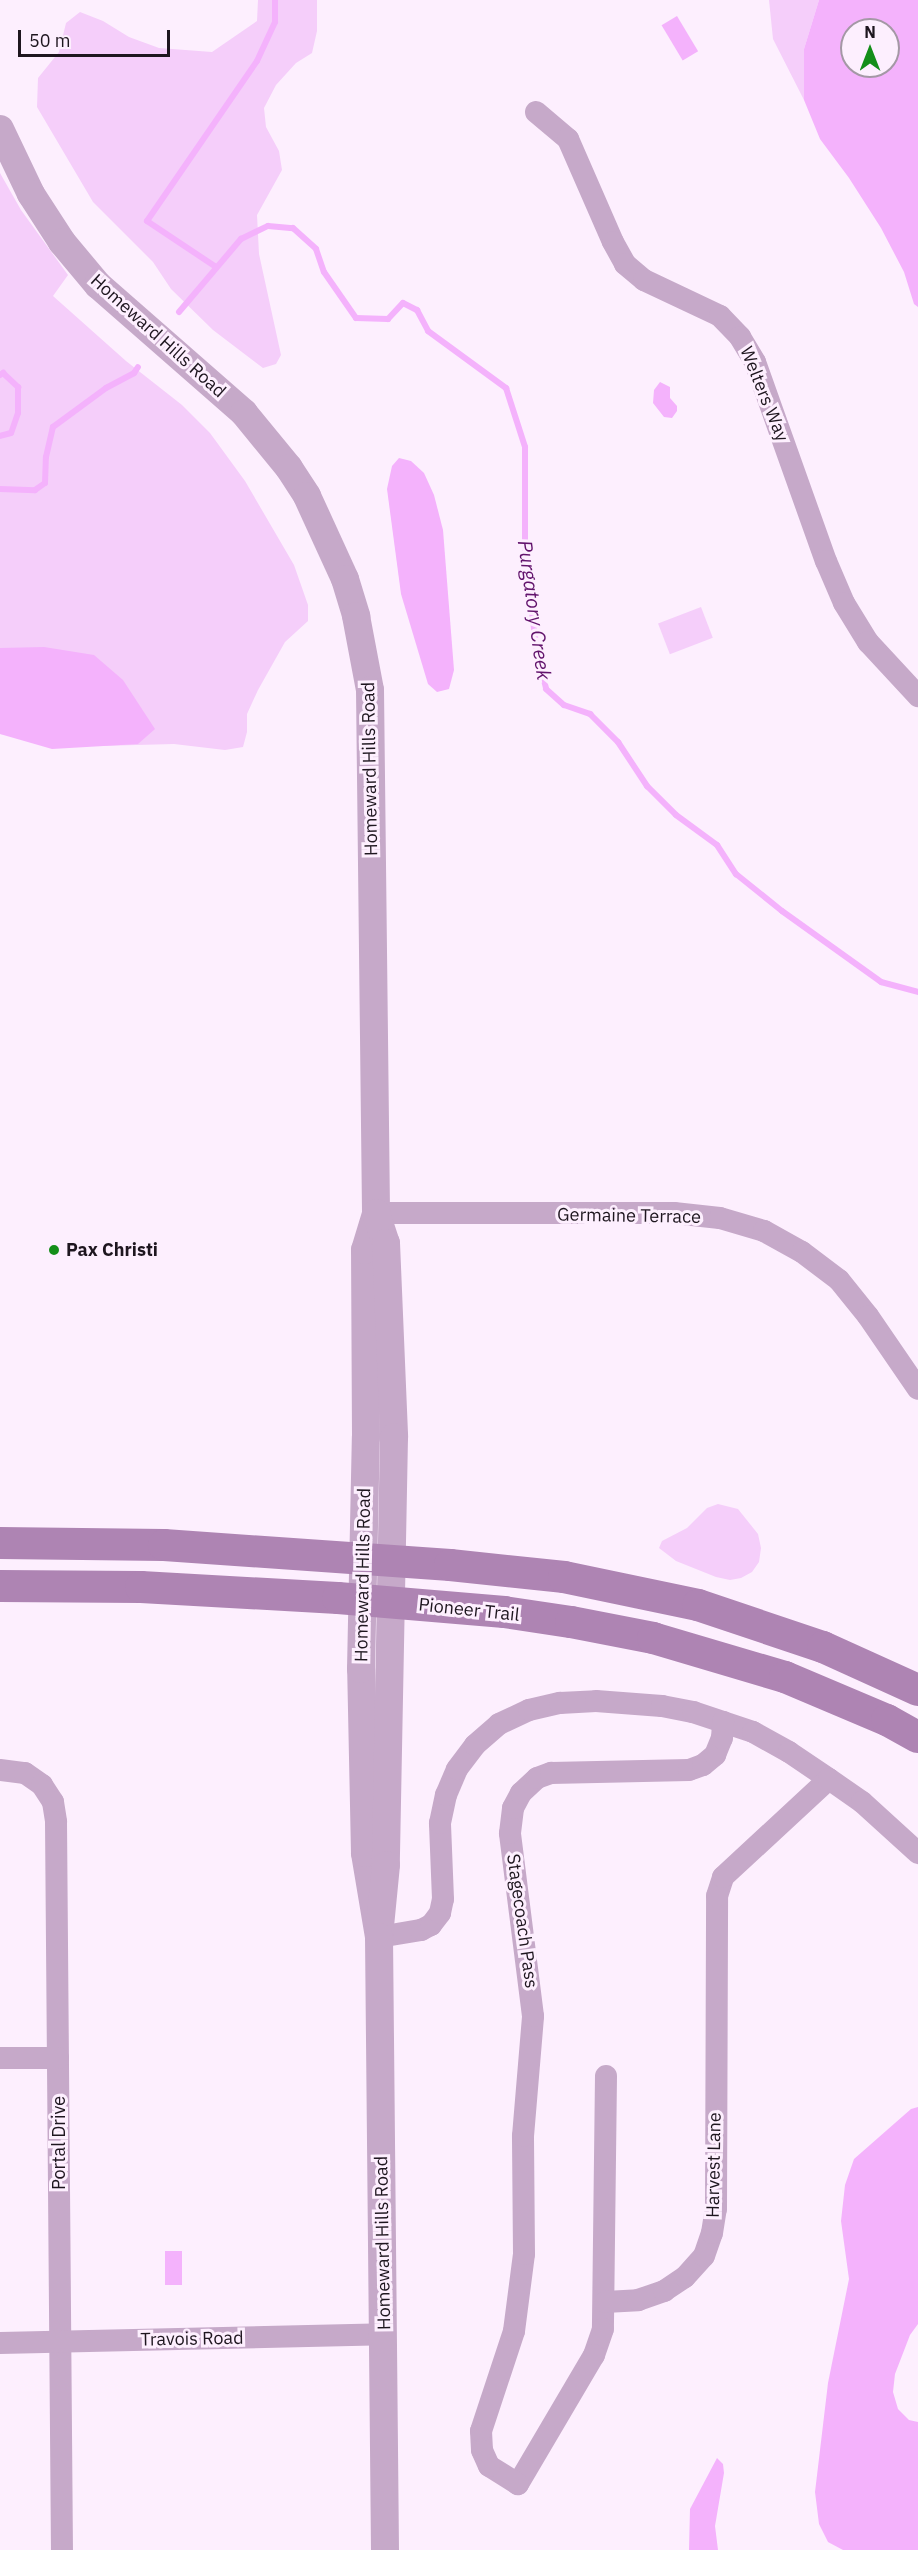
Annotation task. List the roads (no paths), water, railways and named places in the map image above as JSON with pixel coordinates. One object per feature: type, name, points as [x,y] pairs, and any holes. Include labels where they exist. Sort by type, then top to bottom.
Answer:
[{"type":"main road","points":[[0,1543],[164,1545],[378,1560],[564,1577],[698,1605],[823,1647],[918,1690]]},
{"type":"main road","name":"Pioneer Trail","points":[[0,1586],[141,1587],[504,1612],[571,1622],[653,1638],[785,1677],[887,1720],[918,1737]]},
{"type":"street","name":"Welters Way","points":[[536,112],[568,139],[612,242],[625,264],[644,280],[720,316],[740,337],[755,362],[826,561],[844,603],[868,642],[897,676],[918,696]]},
{"type":"street","name":"Homeward Hills Road","points":[[0,129],[31,194],[62,242],[98,285],[244,413],[289,468],[311,505],[345,579],[364,653],[371,702],[376,1213],[386,1243],[394,1437],[378,1560],[365,1853],[379,1937],[385,2550]]},
{"type":"street","name":"Germaine Terrace","points":[[376,1213],[674,1213],[720,1218],[764,1232],[802,1252],[839,1280],[868,1316],[918,1389]]},
{"type":"street","points":[[379,1937],[421,1930],[431,1924],[440,1913],[443,1899],[440,1823],[446,1795],[457,1769],[475,1746],[499,1724],[529,1710],[560,1703],[596,1701],[662,1706],[753,1732],[789,1752],[862,1802],[918,1853]]},
{"type":"street","name":"Stagecoach Pass","points":[[605,2302],[603,2329],[594,2355],[518,2484],[489,2466],[482,2450],[481,2431],[514,2331],[524,2254],[523,2136],[533,2016],[510,1833],[513,1808],[521,1793],[537,1778],[551,1773],[690,1770],[703,1765],[715,1755],[722,1738],[723,1722]]},
{"type":"street","name":"Portal Drive","points":[[0,1770],[25,1773],[42,1785],[53,1802],[56,1822],[62,2550]]},
{"type":"street","name":"Harvest Lane","points":[[605,2302],[638,2300],[664,2291],[686,2277],[704,2256],[712,2233],[716,2209],[717,1896],[723,1876],[829,1779]]},
{"type":"street","points":[[0,2058],[58,2058]]},
{"type":"street","points":[[605,2302],[606,2076]]},
{"type":"street","name":"Travois Road","points":[[0,2343],[384,2334]]},
{"type":"waterway","points":[[216,267],[147,221],[257,61],[275,22],[275,0]]},
{"type":"waterway","name":"Purgatory Creek","points":[[179,312],[241,239],[268,226],[293,228],[316,249],[324,272],[356,318],[388,319],[403,303],[417,310],[428,331],[506,388],[525,447],[525,556],[537,652],[546,689],[564,705],[590,714],[618,742],[647,786],[676,815],[717,845],[736,874],[782,911],[881,982],[918,992]]},
{"type":"waterway","name":"Purgatory Creek","points":[[0,489],[35,490],[45,483],[46,457],[53,427],[106,388],[134,373],[138,367]]},
{"type":"waterway","name":"Purgatory Creek","points":[[0,375],[3,373],[18,387],[18,413],[11,433],[0,436]]},
{"type":"place","name":"Pax Christi","points":[[54,1250]]}]
